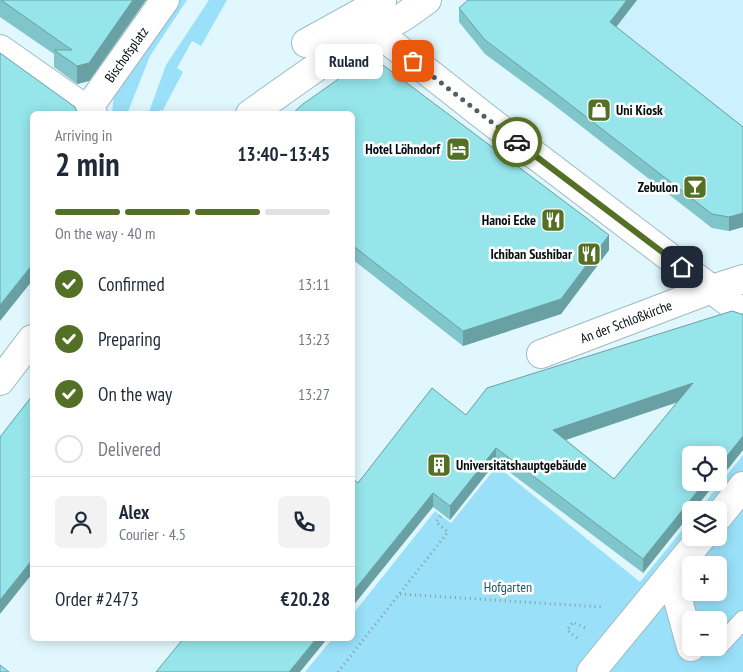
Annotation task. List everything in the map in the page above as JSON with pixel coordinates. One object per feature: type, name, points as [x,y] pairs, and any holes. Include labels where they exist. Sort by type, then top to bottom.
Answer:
[{"type":"street","name":"Bischofsplatz","points":[[91,111],[165,0]]},
{"type":"street","points":[[254,111],[328,59],[427,0]]},
{"type":"street","points":[[306,44],[383,2]]},
{"type":"street","points":[[376,32],[500,129],[743,313]]},
{"type":"street","points":[[0,49],[89,111]]},
{"type":"street","name":"An der Schloßkirche","points":[[541,354],[743,279]]},
{"type":"street","points":[[0,381],[30,342]]},
{"type":"street","points":[[727,506],[743,486]]},
{"type":"street","points":[[591,672],[604,643],[638,615],[694,546]]},
{"type":"street","points":[[671,574],[682,614]]},
{"type":"lane","points":[[727,637],[743,620]]},
{"type":"path","points":[[338,672],[448,532],[436,522],[442,514]]},
{"type":"path","points":[[400,594],[619,608],[638,615]]},
{"type":"shaded area","points":[[484,0],[743,0],[743,226],[729,231],[712,228],[485,54]]},
{"type":"green space","points":[[176,0],[187,0],[150,56],[128,111],[112,111],[115,85]]},
{"type":"green space","points":[[209,0],[227,0],[201,46],[192,41],[177,68],[183,72],[163,110],[149,111],[166,65]]},
{"type":"green space","name":"Hofgarten","points":[[743,455],[743,672],[305,672],[330,641],[355,641],[355,611],[435,511],[451,523],[497,466],[640,582],[682,530],[682,546],[727,546],[727,501],[706,501],[714,491],[727,491],[727,475]]},
{"type":"building","points":[[1,0],[133,0],[89,63],[77,66],[54,50],[72,50]]},
{"type":"building","points":[[468,0],[627,0],[610,22],[743,127],[743,213],[729,217],[712,214],[485,40],[459,8]]},
{"type":"building","points":[[0,53],[75,107],[77,111],[30,111],[30,268],[0,305]]},
{"type":"building","points":[[371,56],[609,235],[561,299],[463,331],[355,247],[355,111],[295,111]]},
{"type":"building","name":"Universitätshauptgebäude","points":[[732,311],[743,314],[743,436],[727,456],[727,446],[682,446],[682,491],[698,491],[690,501],[682,501],[682,511],[643,559],[496,448],[450,506],[433,493],[355,589],[355,480],[358,483],[432,388],[466,415],[487,388]],"holes":[[[693,383],[614,479],[553,430]]]},
{"type":"building","points":[[30,399],[30,562],[0,600],[0,437]]},
{"type":"building","points":[[181,641],[314,641],[289,672],[156,672]]},
{"type":"building","points":[[0,665],[9,672],[0,672]]},
{"type":"way so far","points":[[413,61],[517,142]]},
{"type":"place","name":"Ruland","points":[[413,61]]},
{"type":"place","name":"Uni Kiosk","points":[[599,110]]},
{"type":"place","name":"Hotel Löhndorf","points":[[458,149]]},
{"type":"place","name":"Zebulon","points":[[695,187]]},
{"type":"place","name":"Hanoi Ecke","points":[[553,220]]},
{"type":"place","name":"Ichiban Sushibar","points":[[589,254]]},
{"type":"place","name":"Universitätshauptgebäude","points":[[439,465]]},
{"type":"route","points":[[517,142],[682,267]]}]
